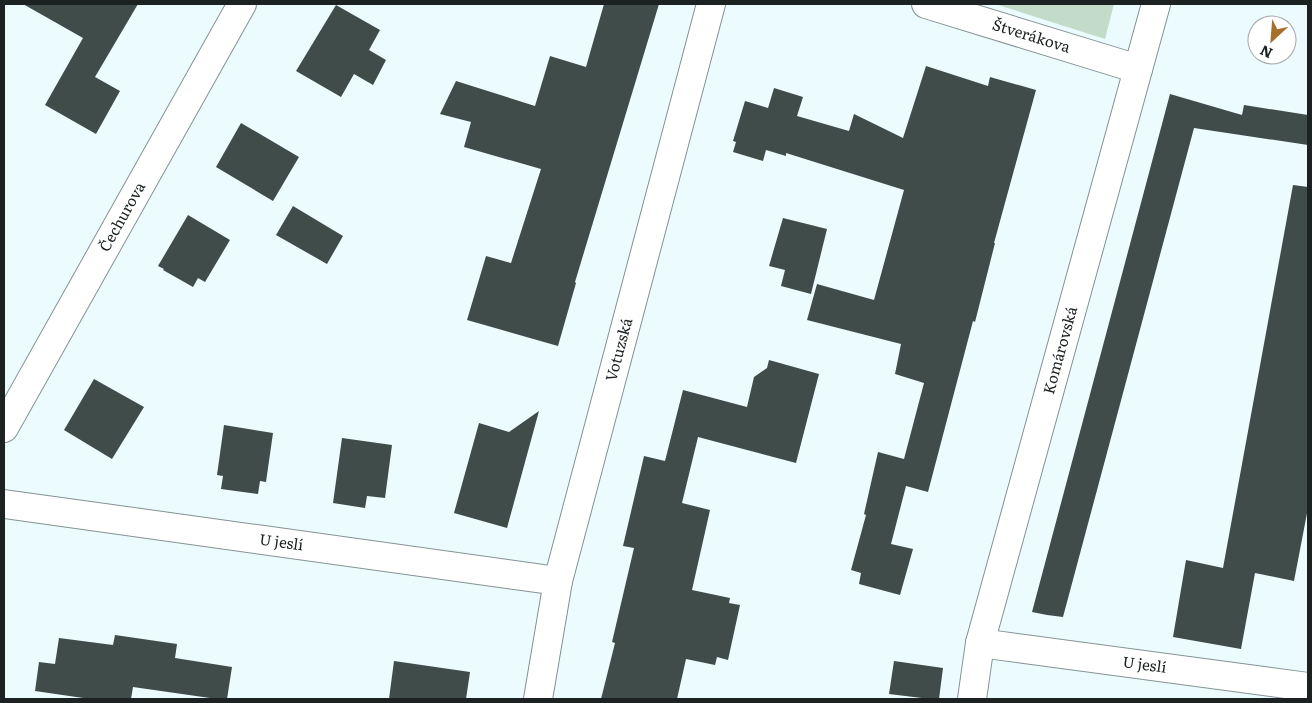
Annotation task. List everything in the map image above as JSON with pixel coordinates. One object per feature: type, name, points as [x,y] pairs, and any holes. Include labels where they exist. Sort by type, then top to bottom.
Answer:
[{"type":"street","name":"Čechurova","points":[[4,428],[242,4]]},
{"type":"street","name":"Votuzská","points":[[538,699],[558,581],[711,4]]},
{"type":"street","name":"Štverákova","points":[[926,4],[1138,70]]},
{"type":"street","name":"Komárovská","points":[[972,699],[980,643],[1156,4]]},
{"type":"street","name":"U jeslí","points":[[4,504],[558,581]]},
{"type":"street","name":"U jeslí","points":[[980,643],[1308,687]]},
{"type":"green space","points":[[995,4],[1114,4],[1105,39]]},
{"type":"building","points":[[23,4],[138,4],[95,77],[120,91],[96,134],[45,105],[83,38]]},
{"type":"building","points":[[604,4],[659,4],[575,282],[558,346],[467,320],[486,256],[511,263],[541,169],[464,147],[471,122],[440,114],[456,81],[535,106],[550,56],[586,67]]},
{"type":"building","points":[[336,5],[380,30],[369,50],[386,60],[373,85],[354,74],[341,97],[296,71]]},
{"type":"building","points":[[926,66],[988,86],[990,77],[1036,90],[928,492],[906,486],[891,544],[913,549],[900,595],[859,584],[861,573],[851,570],[866,515],[864,514],[878,452],[904,459],[924,383],[895,374],[901,344],[807,320],[817,284],[874,300],[904,190],[786,153],[786,156],[766,150],[763,161],[733,152],[736,142],[733,141],[745,101],[768,108],[774,88],[803,97],[797,116],[849,131],[854,114],[903,138]]},
{"type":"building","points":[[1170,94],[1242,115],[1244,105],[1308,115],[1308,145],[1194,128],[1063,617],[1032,612]]},
{"type":"building","points":[[241,123],[299,157],[273,201],[216,167]]},
{"type":"building","points":[[1293,185],[1308,187],[1308,508],[1294,581],[1255,573],[1241,649],[1173,637],[1186,560],[1223,568]]},
{"type":"building","points":[[293,206],[343,236],[327,264],[276,235]]},
{"type":"building","points":[[188,215],[230,240],[205,282],[198,278],[193,287],[158,266]]},
{"type":"building","points":[[783,218],[827,229],[811,294],[781,286],[785,270],[769,266]]},
{"type":"building","points":[[769,360],[819,374],[796,463],[698,437],[682,503],[710,510],[692,590],[730,598],[729,603],[740,605],[728,660],[717,657],[715,665],[686,659],[677,699],[601,699],[615,643],[612,642],[634,548],[623,546],[644,456],[665,461],[683,390],[747,407],[754,377],[767,368]]},
{"type":"building","points":[[94,379],[144,407],[112,459],[64,430]]},
{"type":"building","points":[[539,411],[507,528],[454,513],[479,423],[509,432]]},
{"type":"building","points":[[224,425],[273,433],[266,482],[260,481],[258,494],[221,489],[223,476],[217,475]]},
{"type":"building","points":[[342,438],[392,445],[385,498],[367,496],[365,508],[333,503]]},
{"type":"building","points":[[115,635],[177,644],[175,658],[232,667],[227,699],[133,687],[131,699],[90,699],[35,691],[39,662],[55,664],[59,638],[113,645]]},
{"type":"building","points":[[394,661],[470,672],[466,699],[389,699]]},
{"type":"building","points":[[894,661],[943,668],[939,699],[889,694]]}]
